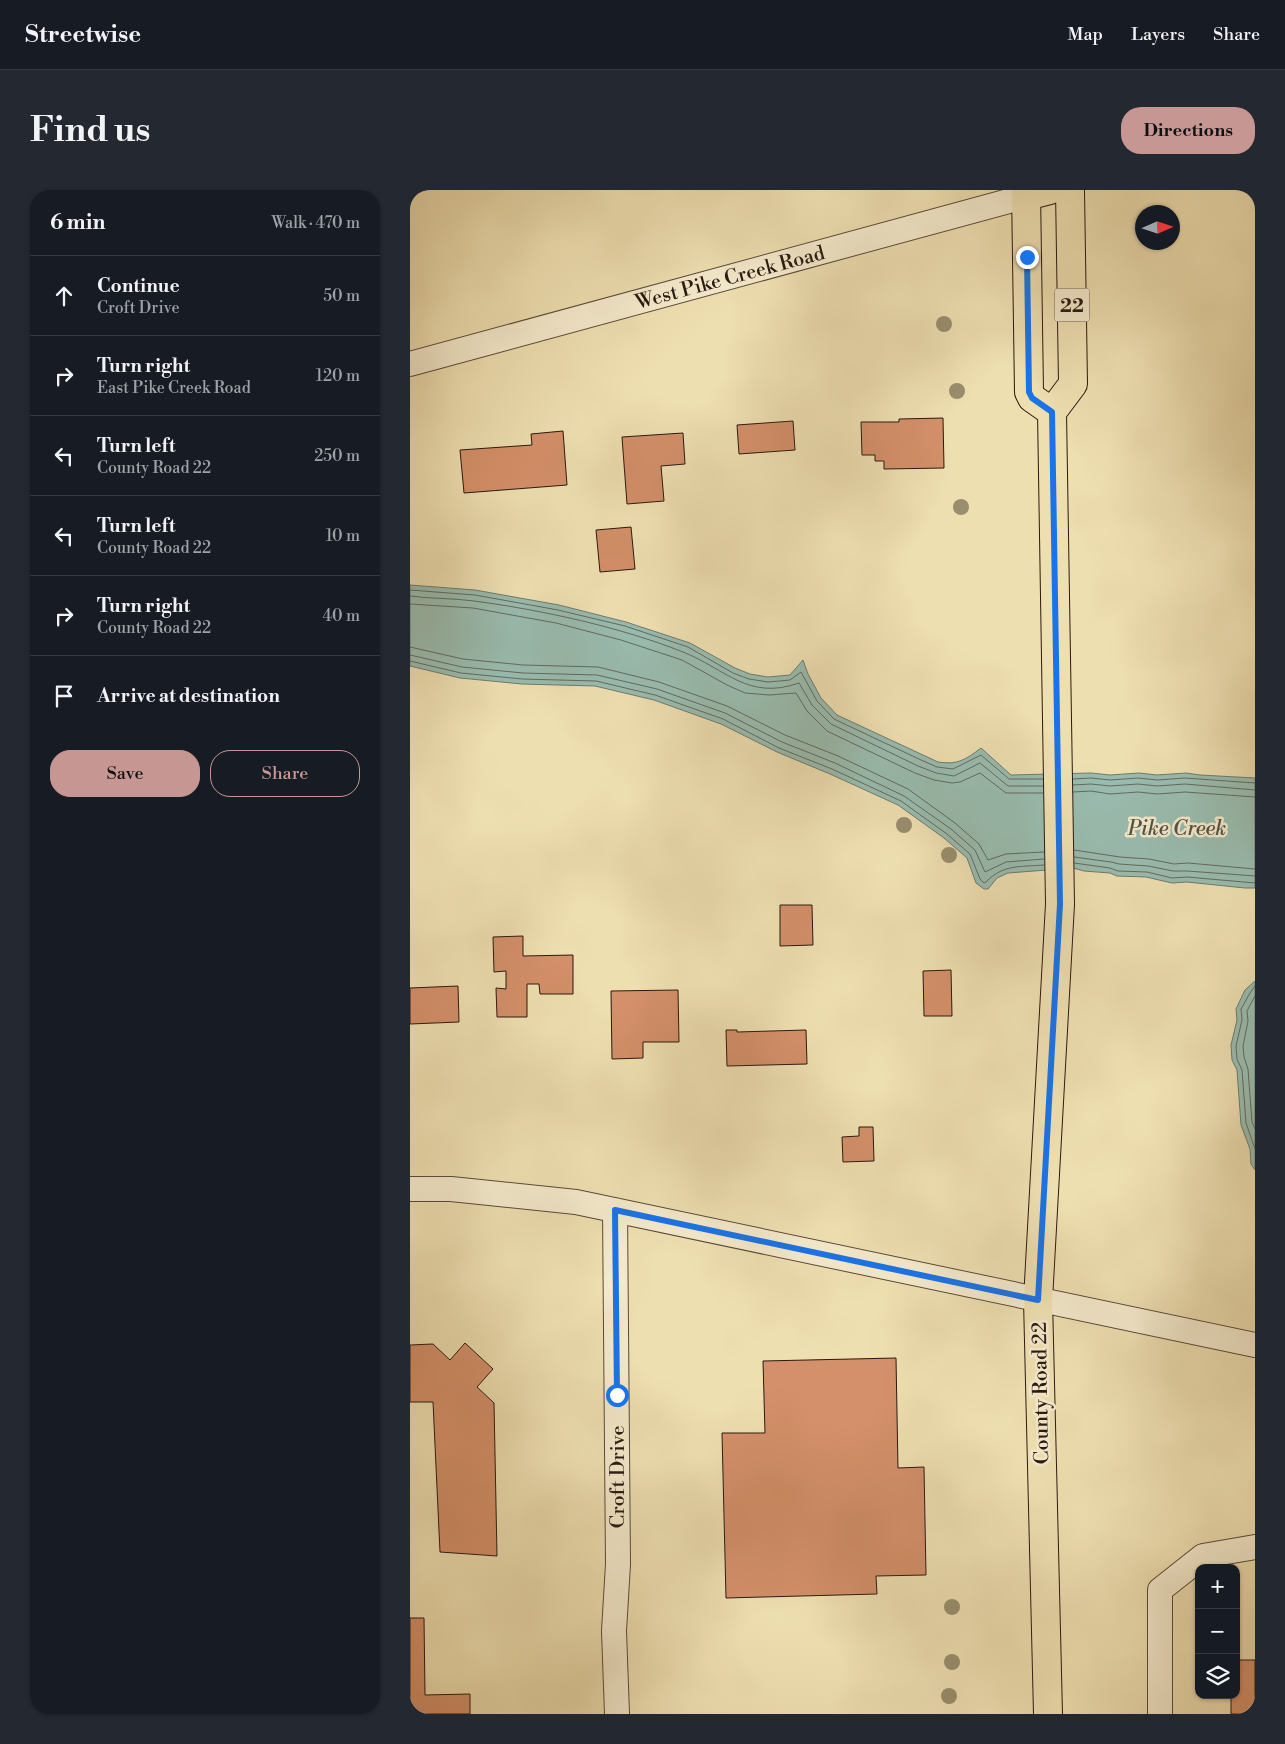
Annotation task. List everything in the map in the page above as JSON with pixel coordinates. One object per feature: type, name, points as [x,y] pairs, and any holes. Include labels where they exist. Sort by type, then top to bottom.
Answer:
[{"type":"main road","name":"22","points":[[1052,412],[1074,384],[1070,190]]},
{"type":"main road","points":[[1034,192],[1029,392],[1032,398],[1052,412]]},
{"type":"main road","name":"County Road 22","points":[[1048,1714],[1038,1300],[1060,904],[1052,412]]},
{"type":"street","name":"West Pike Creek Road","points":[[410,364],[1034,192]]},
{"type":"street","points":[[410,1189],[451,1189],[567,1201],[1255,1345]]},
{"type":"street","name":"Croft Drive","points":[[615,1210],[618,1564],[614,1631],[617,1714]]},
{"type":"street","points":[[1160,1714],[1160,1590],[1203,1556],[1255,1546]]},
{"type":"water","name":"Pike Creek","points":[[410,585],[475,590],[559,605],[626,622],[690,643],[735,668],[750,674],[768,677],[790,675],[803,660],[821,698],[837,715],[938,762],[951,763],[961,761],[981,748],[1011,775],[1091,773],[1110,775],[1139,773],[1157,775],[1186,773],[1255,778],[1255,888],[1187,882],[1172,883],[1146,877],[1117,876],[1110,873],[1073,868],[1008,873],[997,878],[988,889],[984,889],[976,883],[967,858],[944,838],[898,805],[777,752],[721,724],[654,700],[595,686],[522,684],[460,678],[410,666]]},
{"type":"water","points":[[1255,981],[1255,1170],[1251,1164],[1250,1149],[1241,1125],[1237,1070],[1232,1060],[1231,1045],[1237,1020],[1236,1009],[1245,990]]},
{"type":"building","points":[[943,418],[944,468],[884,469],[884,461],[875,461],[875,455],[862,455],[861,422],[899,422],[899,419]]},
{"type":"building","points":[[793,421],[795,450],[739,454],[737,425]]},
{"type":"building","points":[[563,431],[567,485],[464,493],[460,450],[532,445],[531,434]]},
{"type":"building","points":[[683,433],[685,464],[661,466],[664,501],[627,504],[622,437]]},
{"type":"building","points":[[631,527],[635,569],[600,572],[596,530]]},
{"type":"building","points":[[780,905],[812,905],[813,945],[780,946]]},
{"type":"building","points":[[523,936],[523,956],[573,955],[573,994],[540,994],[539,984],[527,984],[527,1017],[497,1017],[496,988],[506,989],[506,971],[494,972],[493,937]]},
{"type":"building","points":[[951,970],[952,1016],[924,1016],[923,971]]},
{"type":"building","points":[[458,986],[459,1022],[410,1024],[410,988]]},
{"type":"building","points":[[678,990],[679,1042],[643,1042],[643,1058],[612,1059],[611,991]]},
{"type":"building","points":[[726,1030],[737,1030],[737,1032],[806,1030],[807,1064],[727,1066]]},
{"type":"building","points":[[859,1127],[873,1127],[874,1161],[843,1162],[842,1137],[859,1136]]},
{"type":"building","points":[[465,1343],[493,1369],[477,1387],[494,1403],[497,1556],[440,1552],[433,1402],[410,1402],[410,1345],[433,1344],[450,1360]]},
{"type":"building","points":[[896,1358],[898,1468],[924,1467],[926,1575],[876,1576],[877,1594],[726,1598],[722,1433],[765,1433],[763,1361]]},
{"type":"building","points":[[410,1618],[424,1618],[425,1695],[470,1694],[470,1714],[410,1714]]},
{"type":"building","points":[[1240,1660],[1255,1660],[1255,1714],[1231,1714],[1231,1699],[1240,1699]]},
{"type":"route","points":[[617,1395],[615,1210],[1038,1300],[1060,904],[1052,412],[1032,398],[1029,392],[1027,257]]}]
